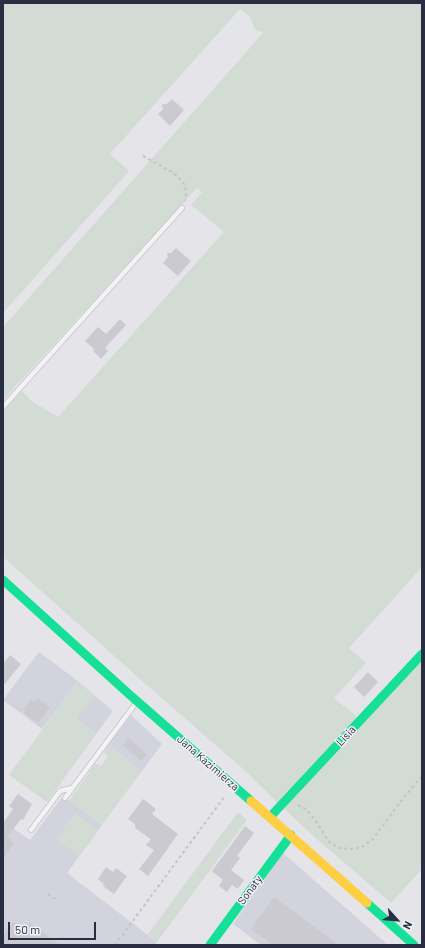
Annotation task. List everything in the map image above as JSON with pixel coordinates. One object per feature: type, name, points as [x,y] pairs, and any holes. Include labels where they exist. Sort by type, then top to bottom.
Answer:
[{"type":"main road","name":"Jana Kazimierza","points":[[3,580],[137,701],[291,835],[414,945]]},
{"type":"main road","name":"Lisia","points":[[270,817],[422,654]]},
{"type":"main road","name":"Sonaty","points":[[210,945],[291,835]]},
{"type":"lane","points":[[3,407],[182,208]]},
{"type":"lane","points":[[65,798],[137,701]]},
{"type":"lane","points":[[31,830],[57,794],[63,789],[72,788]]},
{"type":"path","points":[[143,156],[172,172],[185,185],[186,195],[182,208]]},
{"type":"path","points":[[287,799],[307,810],[318,824],[328,841],[338,848],[351,849],[362,847],[373,839],[401,801],[422,776]]},
{"type":"path","points":[[115,945],[225,796]]},
{"type":"path","points":[[48,894],[57,900]]},
{"type":"shaded area","points":[[3,3],[422,3],[422,567],[349,648],[366,663],[334,698],[355,715],[356,719],[278,803],[241,767],[3,557],[3,412],[22,391],[30,400],[58,417],[224,232],[191,205],[202,192],[197,188],[3,400],[3,327],[263,33],[255,29],[250,17],[240,9],[110,154],[129,171],[3,313]]},
{"type":"shaded area","points":[[39,652],[78,681],[42,729],[3,700]]},
{"type":"shaded area","points":[[422,659],[422,869],[391,903],[282,807]]},
{"type":"shaded area","points":[[78,681],[94,695],[76,719],[96,734],[47,802],[9,775]]},
{"type":"shaded area","points":[[94,695],[113,711],[96,734],[76,719]]},
{"type":"shaded area","points":[[131,715],[162,744],[141,772],[109,744]]},
{"type":"shaded area","points":[[109,744],[141,772],[102,825],[69,801],[95,764],[101,766],[108,756],[104,752]]},
{"type":"shaded area","points":[[63,796],[102,825],[67,873],[157,942],[154,945],[3,945],[3,821],[30,840]]},
{"type":"shaded area","points":[[238,812],[247,820],[157,942],[148,934]]},
{"type":"shaded area","points":[[75,813],[99,830],[79,856],[56,839]]},
{"type":"shaded area","points":[[283,853],[388,945],[261,945],[233,924]]},
{"type":"building","points":[[172,99],[184,110],[170,126],[158,114],[163,109],[162,104],[167,104]]},
{"type":"building","points":[[176,248],[191,261],[178,276],[163,263],[168,257],[167,253],[171,253]]},
{"type":"building","points":[[120,319],[126,325],[105,348],[108,351],[101,359],[93,351],[94,349],[85,341],[98,327],[106,334]]},
{"type":"building","points":[[10,655],[21,664],[3,686],[3,664]]},
{"type":"building","points":[[368,672],[378,682],[364,697],[354,687]]},
{"type":"building","points":[[37,698],[50,707],[38,723],[24,713],[25,711],[23,710],[31,699],[35,701]]},
{"type":"building","points":[[129,738],[147,755],[141,761],[123,745]]},
{"type":"building","points":[[18,794],[32,804],[23,820],[21,819],[7,837],[14,843],[3,858],[3,823],[13,809],[9,806]]},
{"type":"building","points":[[143,799],[156,809],[152,814],[178,834],[148,876],[139,869],[154,850],[146,845],[151,839],[135,828],[135,824],[128,819]]},
{"type":"building","points":[[245,826],[254,833],[237,856],[240,858],[231,870],[244,880],[238,889],[232,885],[227,892],[219,886],[223,880],[212,871]]},
{"type":"building","points":[[106,867],[113,872],[116,868],[127,876],[114,894],[103,886],[104,884],[98,879]]},
{"type":"building","points":[[274,897],[339,945],[273,945],[251,929]]},
{"type":"building","points":[[13,922],[25,931],[30,923],[60,945],[3,945],[3,936]]},
{"type":"traffic: fast","points":[[3,580],[130,695],[251,801]]},
{"type":"traffic: fast","points":[[270,817],[422,654]]},
{"type":"traffic: fast","points":[[210,945],[291,835]]},
{"type":"traffic: fast","points":[[367,903],[414,945]]},
{"type":"traffic: slow","points":[[251,801],[367,903]]}]
